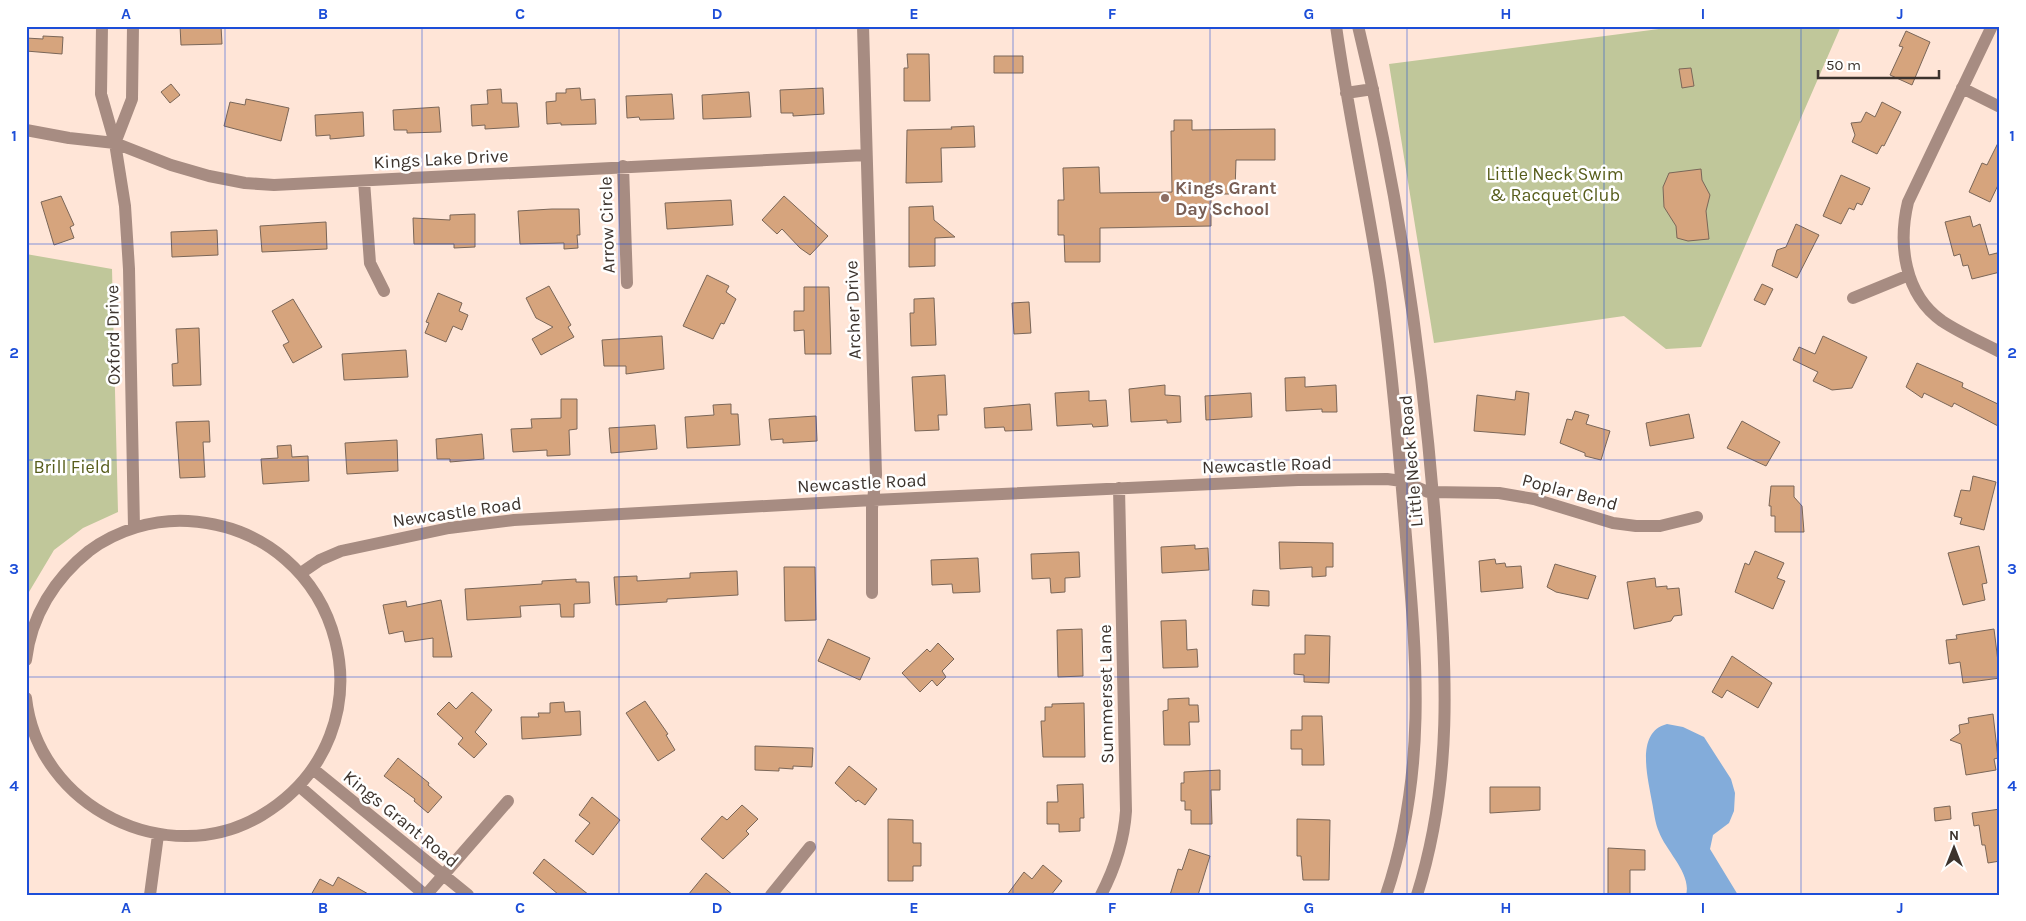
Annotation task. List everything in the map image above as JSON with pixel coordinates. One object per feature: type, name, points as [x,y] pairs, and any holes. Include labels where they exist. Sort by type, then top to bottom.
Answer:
[{"type":"street","name":"Oxford Drive","points":[[102,26],[101,94],[115,143],[125,206],[129,269],[134,528]]},
{"type":"street","points":[[115,143],[132,99],[133,26]]},
{"type":"street","name":"Archer Drive","points":[[863,26],[876,475],[873,500],[872,593]]},
{"type":"street","name":"Little Neck Road","points":[[1336,26],[1379,281],[1393,384],[1416,648],[1418,697],[1415,756],[1410,795],[1399,848],[1386,895]]},
{"type":"street","name":"Little Neck Road","points":[[1358,26],[1394,193],[1412,301],[1432,492],[1446,665],[1446,714],[1438,804],[1417,895]]},
{"type":"street","points":[[1992,26],[1908,202],[1903,221],[1902,241],[1909,275],[1918,294],[1942,320],[2000,352]]},
{"type":"street","points":[[1962,88],[2000,107]]},
{"type":"street","points":[[1346,93],[1373,89]]},
{"type":"street","name":"Kings Lake Drive","points":[[26,130],[69,138],[115,143],[171,164],[245,183],[274,186],[623,166],[866,155]]},
{"type":"street","name":"Arrow Circle","points":[[623,166],[627,283]]},
{"type":"street","points":[[364,181],[370,263],[384,291]]},
{"type":"street","points":[[1853,298],[1909,275]]},
{"type":"street","name":"Newcastle Road","points":[[301,573],[320,560],[341,551],[448,528],[580,515],[1298,480],[1387,479],[1402,481],[1432,492]]},
{"type":"street","name":"Summerset Lane","points":[[1101,895],[1112,874],[1120,850],[1126,811],[1119,488]]},
{"type":"street","name":"Poplar Bend","points":[[1432,492],[1470,491],[1534,498],[1612,523],[1636,526],[1660,526],[1697,517]]},
{"type":"street","points":[[26,660],[33,626],[46,600],[62,576],[95,547],[134,528],[177,520],[206,522],[253,536],[274,549],[301,573],[324,607],[335,634],[341,678],[334,726],[312,769],[299,786],[275,807],[254,820],[232,829],[189,836],[158,835],[131,828],[104,816],[67,786],[52,766],[40,745],[31,722],[26,700]]},
{"type":"street","name":"Kings Grant Road","points":[[312,769],[468,895]]},
{"type":"street","points":[[299,786],[426,895],[508,801]]},
{"type":"street","points":[[150,895],[158,835]]},
{"type":"street","points":[[771,895],[810,847]]},
{"type":"green space","name":"Little Neck Swim & Racquet Club","points":[[1682,26],[1841,26],[1701,347],[1666,349],[1624,316],[1434,343],[1389,64]]},
{"type":"green space","name":"Brill Field","points":[[26,254],[112,269],[118,512],[83,528],[54,550],[26,597]]},
{"type":"water","points":[[1667,724],[1683,727],[1704,737],[1731,779],[1735,793],[1734,811],[1729,823],[1713,835],[1710,849],[1738,895],[1686,895],[1687,887],[1682,871],[1659,832],[1648,781],[1646,757],[1647,746],[1651,736],[1657,729]]},
{"type":"building","points":[[180,26],[221,26],[222,44],[181,45]]},
{"type":"building","points":[[1906,31],[1930,42],[1912,85],[1890,75],[1903,47],[1899,46]]},
{"type":"building","points":[[43,36],[63,37],[62,54],[26,51],[26,38],[43,39]]},
{"type":"building","points":[[907,54],[929,54],[930,101],[904,101],[904,68],[908,68]]},
{"type":"building","points":[[994,56],[1023,56],[1023,73],[994,73]]},
{"type":"building","points":[[1691,68],[1694,86],[1682,88],[1679,69]]},
{"type":"building","points":[[171,84],[180,95],[170,103],[161,92]]},
{"type":"building","points":[[580,88],[581,100],[595,99],[596,124],[547,124],[546,102],[556,101],[556,93],[566,93],[566,89]]},
{"type":"building","points":[[823,88],[824,114],[793,116],[793,113],[781,113],[780,90]]},
{"type":"building","points":[[501,89],[502,103],[517,103],[519,127],[485,129],[485,125],[472,126],[471,105],[488,104],[487,90]]},
{"type":"building","points":[[749,92],[751,117],[703,119],[702,95]]},
{"type":"building","points":[[672,94],[674,119],[640,120],[639,117],[627,118],[626,96]]},
{"type":"building","points":[[246,99],[289,108],[281,141],[224,126],[230,102],[245,105]]},
{"type":"building","points":[[1882,102],[1901,112],[1884,146],[1882,145],[1877,154],[1852,142],[1855,135],[1851,123],[1861,122],[1866,112],[1875,117]]},
{"type":"building","points":[[439,107],[441,132],[407,133],[407,130],[394,130],[393,110]]},
{"type":"building","points":[[363,112],[364,136],[330,139],[330,135],[316,136],[315,115]]},
{"type":"building","points":[[1174,120],[1192,120],[1192,130],[1275,129],[1275,160],[1236,160],[1235,191],[1228,191],[1229,194],[1211,194],[1211,226],[1100,228],[1100,262],[1065,262],[1064,235],[1058,235],[1058,200],[1064,200],[1063,168],[1099,167],[1100,193],[1172,192],[1171,131],[1174,131]]},
{"type":"building","points":[[974,126],[975,147],[941,148],[942,182],[906,183],[907,130],[952,129],[951,127]]},
{"type":"building","points":[[2000,139],[2000,181],[1990,202],[1969,192],[1982,163],[1987,165]]},
{"type":"building","points":[[1701,169],[1702,180],[1710,195],[1706,211],[1709,239],[1688,241],[1677,238],[1676,226],[1664,207],[1663,187],[1669,173]]},
{"type":"building","points":[[1841,175],[1870,188],[1862,205],[1857,203],[1854,210],[1849,208],[1841,224],[1823,216]]},
{"type":"building","points":[[61,196],[74,225],[70,227],[74,238],[54,245],[41,202]]},
{"type":"building","points":[[784,196],[828,236],[810,255],[800,248],[782,229],[777,234],[762,220]]},
{"type":"building","points":[[731,200],[733,225],[667,229],[665,203]]},
{"type":"building","points":[[933,206],[934,220],[955,237],[935,238],[935,266],[909,267],[909,207]]},
{"type":"building","points":[[579,209],[580,235],[577,235],[578,248],[564,249],[564,243],[520,244],[518,211]]},
{"type":"building","points":[[475,214],[475,247],[454,248],[454,244],[414,244],[413,218],[450,220],[450,215]]},
{"type":"building","points":[[1970,216],[1973,227],[1980,224],[1989,255],[1997,253],[2000,272],[1972,279],[1968,265],[1963,266],[1960,254],[1954,256],[1945,222]]},
{"type":"building","points":[[326,222],[327,249],[262,252],[260,226]]},
{"type":"building","points":[[1796,224],[1819,235],[1797,278],[1772,266],[1777,250],[1786,247]]},
{"type":"building","points":[[217,230],[218,255],[172,257],[171,232]]},
{"type":"building","points":[[707,275],[729,286],[726,292],[736,299],[724,324],[721,323],[713,339],[683,326]]},
{"type":"building","points":[[1762,284],[1773,289],[1765,305],[1754,300]]},
{"type":"building","points":[[549,286],[571,325],[568,327],[574,337],[541,355],[532,339],[553,327],[536,318],[526,298]]},
{"type":"building","points":[[804,287],[829,287],[831,354],[805,354],[804,330],[794,331],[794,311],[804,311]]},
{"type":"building","points":[[438,293],[462,303],[459,311],[468,315],[462,330],[453,326],[446,342],[425,333],[429,323],[426,322]]},
{"type":"building","points":[[934,298],[936,345],[911,346],[910,313],[914,313],[914,299]]},
{"type":"building","points":[[293,299],[322,347],[293,363],[283,345],[289,342],[272,311]]},
{"type":"building","points":[[1029,302],[1031,333],[1014,334],[1012,303]]},
{"type":"building","points":[[199,328],[201,385],[173,386],[172,364],[178,363],[176,329]]},
{"type":"building","points":[[662,336],[664,369],[626,374],[626,366],[604,366],[602,340]]},
{"type":"building","points":[[1823,336],[1867,357],[1852,388],[1832,390],[1813,381],[1818,372],[1793,360],[1799,347],[1815,354]]},
{"type":"building","points":[[406,350],[408,377],[344,380],[342,354]]},
{"type":"building","points":[[1917,363],[1963,383],[1962,387],[2000,405],[2000,427],[1954,403],[1952,407],[1924,393],[1922,398],[1906,387]]},
{"type":"building","points":[[945,375],[947,415],[938,415],[939,430],[915,431],[912,377]]},
{"type":"building","points":[[1305,377],[1305,387],[1336,385],[1337,412],[1322,412],[1322,409],[1286,411],[1285,378]]},
{"type":"building","points":[[1165,385],[1165,395],[1180,396],[1181,422],[1167,423],[1167,420],[1131,422],[1129,389]]},
{"type":"building","points":[[1089,391],[1089,401],[1106,400],[1108,426],[1093,427],[1092,424],[1057,426],[1055,393]]},
{"type":"building","points":[[1516,391],[1529,393],[1525,435],[1474,431],[1477,395],[1515,400]]},
{"type":"building","points":[[1251,393],[1252,417],[1206,420],[1205,396]]},
{"type":"building","points":[[561,399],[577,399],[577,429],[569,430],[570,455],[547,456],[547,450],[513,452],[511,429],[532,428],[531,419],[561,418]]},
{"type":"building","points":[[731,404],[731,414],[738,414],[740,445],[687,448],[685,417],[714,415],[713,405]]},
{"type":"building","points":[[1030,404],[1032,430],[1005,431],[1004,427],[985,428],[984,408]]},
{"type":"building","points":[[1575,411],[1589,415],[1586,424],[1610,431],[1601,460],[1585,456],[1585,453],[1560,443],[1567,419],[1572,420]]},
{"type":"building","points":[[1689,414],[1694,438],[1650,446],[1646,423]]},
{"type":"building","points":[[816,416],[817,441],[783,443],[783,439],[771,440],[769,419]]},
{"type":"building","points":[[209,421],[210,442],[203,442],[205,477],[180,478],[176,422]]},
{"type":"building","points":[[1742,421],[1780,442],[1766,466],[1727,448]]},
{"type":"building","points":[[655,425],[657,449],[611,453],[609,428]]},
{"type":"building","points":[[482,434],[484,459],[450,462],[450,459],[437,459],[436,439]]},
{"type":"building","points":[[397,440],[398,471],[347,474],[345,443]]},
{"type":"building","points":[[291,445],[292,457],[308,456],[309,481],[263,484],[261,459],[278,458],[277,446]]},
{"type":"building","points":[[1973,476],[1996,482],[1984,530],[1960,524],[1962,518],[1954,516],[1961,490],[1970,491]]},
{"type":"building","points":[[1771,486],[1794,486],[1794,497],[1802,506],[1804,532],[1775,532],[1775,516],[1771,516],[1771,506],[1769,506]]},
{"type":"building","points":[[1279,542],[1333,543],[1333,567],[1326,567],[1326,576],[1312,577],[1312,567],[1280,569]]},
{"type":"building","points":[[1195,545],[1195,549],[1208,548],[1209,570],[1162,573],[1161,547]]},
{"type":"building","points":[[1979,546],[1987,583],[1982,584],[1985,600],[1963,605],[1948,553]]},
{"type":"building","points":[[1755,551],[1784,563],[1777,578],[1785,581],[1773,609],[1735,592],[1745,563],[1749,565]]},
{"type":"building","points":[[1079,552],[1080,577],[1065,578],[1065,592],[1051,593],[1050,578],[1032,579],[1031,554]]},
{"type":"building","points":[[978,558],[980,592],[953,593],[952,584],[932,585],[931,560]]},
{"type":"building","points":[[1495,559],[1496,564],[1505,563],[1506,567],[1521,566],[1523,588],[1481,592],[1479,561]]},
{"type":"building","points":[[1555,564],[1596,576],[1588,599],[1556,592],[1547,587]]},
{"type":"building","points":[[784,567],[815,567],[816,620],[785,621]]},
{"type":"building","points":[[737,571],[738,595],[667,599],[667,602],[616,605],[614,577],[637,576],[637,581],[690,578],[690,573]]},
{"type":"building","points":[[1655,578],[1656,587],[1667,586],[1667,589],[1679,588],[1682,615],[1674,616],[1671,621],[1634,629],[1627,582]]},
{"type":"building","points":[[576,579],[576,582],[589,582],[590,603],[574,604],[574,617],[561,617],[560,604],[520,606],[521,617],[467,620],[465,589],[542,584],[542,581]]},
{"type":"building","points":[[1253,590],[1269,591],[1269,606],[1252,605]]},
{"type":"building","points":[[441,600],[452,657],[433,657],[433,638],[405,642],[403,631],[389,634],[383,605],[406,601],[407,607]]},
{"type":"building","points":[[1186,620],[1187,650],[1197,649],[1198,667],[1163,668],[1161,621]]},
{"type":"building","points":[[1082,629],[1083,676],[1058,677],[1057,630]]},
{"type":"building","points":[[1994,629],[2000,678],[1963,683],[1960,662],[1949,664],[1946,640],[1957,639],[1956,635]]},
{"type":"building","points":[[1305,635],[1330,636],[1329,683],[1304,682],[1304,675],[1294,674],[1294,654],[1305,654]]},
{"type":"building","points":[[828,639],[870,658],[860,680],[818,661]]},
{"type":"building","points":[[938,643],[954,659],[942,671],[946,677],[937,686],[932,680],[920,692],[902,673],[927,649],[930,652]]},
{"type":"building","points":[[1732,656],[1772,683],[1758,708],[1727,690],[1722,698],[1712,692]]},
{"type":"building","points":[[472,692],[492,710],[475,732],[487,744],[474,758],[458,744],[463,738],[437,714],[449,702],[456,709]]},
{"type":"building","points":[[1189,698],[1189,705],[1198,705],[1199,722],[1189,722],[1190,745],[1164,745],[1163,711],[1168,710],[1168,699]]},
{"type":"building","points":[[645,701],[668,734],[666,735],[675,750],[658,761],[626,713]]},
{"type":"building","points":[[564,702],[565,712],[580,711],[581,735],[522,739],[521,717],[539,717],[538,713],[550,713],[550,703]]},
{"type":"building","points":[[1084,703],[1085,757],[1043,757],[1041,721],[1045,721],[1045,707],[1052,707],[1052,704]]},
{"type":"building","points":[[1993,714],[1998,758],[1994,759],[1996,770],[1966,775],[1961,744],[1950,740],[1960,733],[1959,725],[1969,723],[1968,718]]},
{"type":"building","points":[[1302,716],[1322,716],[1324,765],[1302,765],[1302,749],[1291,749],[1291,730],[1302,730]]},
{"type":"building","points":[[755,746],[813,748],[812,767],[793,766],[793,769],[779,768],[779,771],[755,770]]},
{"type":"building","points":[[398,758],[429,783],[428,785],[442,797],[428,813],[414,801],[415,799],[384,776]]},
{"type":"building","points":[[849,766],[877,789],[865,805],[858,800],[856,802],[835,783]]},
{"type":"building","points":[[1220,770],[1220,790],[1211,790],[1212,824],[1191,824],[1191,810],[1185,810],[1185,801],[1181,801],[1181,783],[1184,783],[1184,772]]},
{"type":"building","points":[[1083,784],[1084,818],[1080,818],[1080,831],[1059,832],[1059,824],[1047,824],[1047,802],[1058,802],[1057,785]]},
{"type":"building","points":[[1490,787],[1540,787],[1540,810],[1490,813]]},
{"type":"building","points":[[592,797],[620,820],[593,855],[575,841],[590,823],[579,815]]},
{"type":"building","points":[[742,805],[758,819],[746,831],[749,834],[723,859],[701,839],[722,816],[727,820]]},
{"type":"building","points":[[1950,806],[1951,819],[1935,821],[1934,808]]},
{"type":"building","points":[[2000,809],[2000,861],[1988,863],[1985,845],[1982,845],[1979,825],[1974,826],[1972,813]]},
{"type":"building","points":[[888,819],[913,820],[913,843],[921,843],[921,866],[913,866],[913,881],[888,881]]},
{"type":"building","points":[[1297,819],[1330,820],[1329,880],[1303,880],[1301,856],[1297,856]]},
{"type":"building","points":[[1608,848],[1645,850],[1645,870],[1630,870],[1630,895],[1608,895]]},
{"type":"building","points":[[1189,849],[1210,856],[1198,895],[1170,895],[1178,869],[1182,870]]},
{"type":"building","points":[[544,859],[589,895],[559,895],[533,873]]},
{"type":"building","points":[[1043,865],[1062,881],[1051,895],[1007,895],[1024,872],[1032,879]]},
{"type":"building","points":[[706,873],[733,895],[688,895]]},
{"type":"building","points":[[338,877],[370,895],[311,895],[320,879],[333,886]]},
{"type":"place","name":"Kings Grant Day School","points":[[1165,198]]}]
